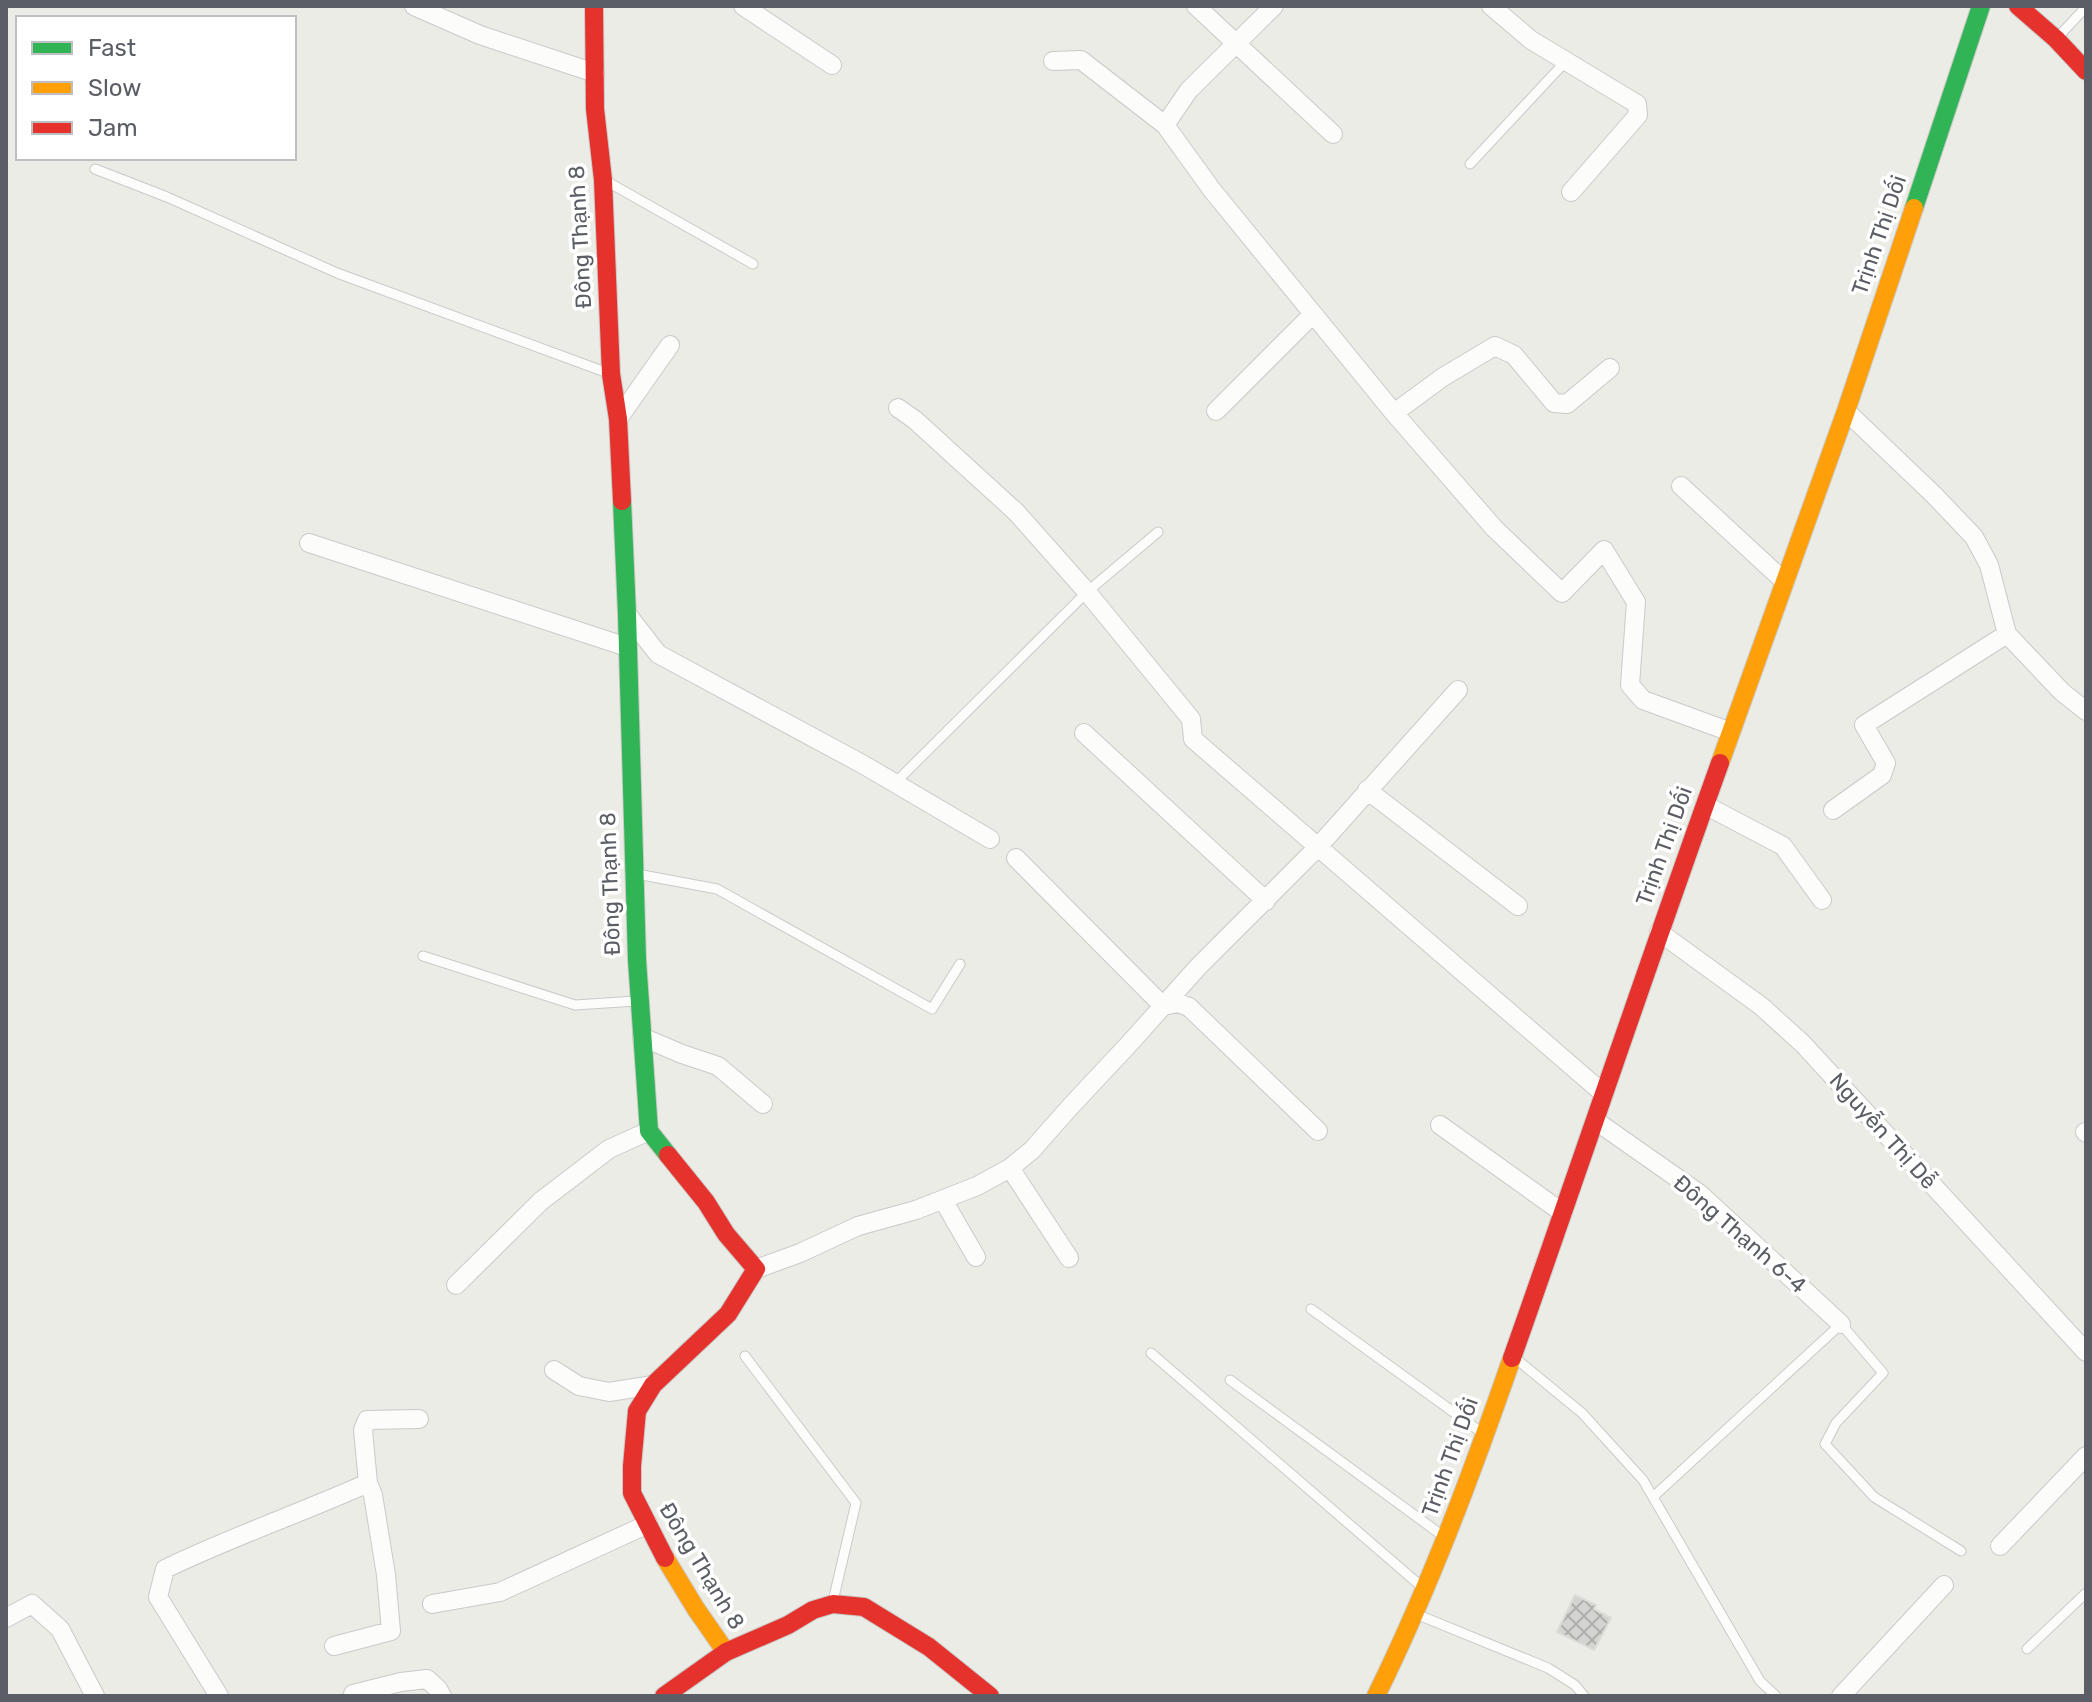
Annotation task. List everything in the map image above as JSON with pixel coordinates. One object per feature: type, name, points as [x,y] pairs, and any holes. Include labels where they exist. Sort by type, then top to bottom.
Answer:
[{"type":"street","points":[[414,6],[480,35],[595,73]]},
{"type":"street","name":"Đông Thạnh 8","points":[[594,6],[595,109],[603,180],[611,374],[618,419],[634,874],[649,1131]]},
{"type":"street","points":[[743,6],[832,65]]},
{"type":"street","points":[[1196,6],[1333,134]]},
{"type":"street","points":[[1165,125],[1189,90],[1274,6]]},
{"type":"street","points":[[1491,6],[1531,40],[1637,104],[1638,115],[1571,192]]},
{"type":"street","name":"Trịnh Thị Dối","points":[[1376,1696],[1415,1613],[1465,1492],[1659,932],[1846,411],[1981,6]]},
{"type":"street","points":[[2029,12],[2086,71]]},
{"type":"street","points":[[1053,61],[1081,60],[1165,125],[1212,190],[1394,413],[1494,528],[1562,593],[1604,550],[1636,602],[1630,685],[1643,700],[1731,732]]},
{"type":"street","points":[[1216,411],[1312,315]]},
{"type":"street","points":[[618,419],[670,345]]},
{"type":"street","points":[[1394,413],[1443,377],[1495,346],[1514,355],[1554,403],[1567,404],[1610,368]]},
{"type":"street","points":[[898,408],[1016,512],[1087,592],[1191,719],[1193,739],[1604,1094]]},
{"type":"street","points":[[1846,411],[1974,537],[1989,565],[2007,634],[2062,692],[2086,711]]},
{"type":"street","points":[[1681,486],[1785,582]]},
{"type":"street","points":[[309,543],[627,647]]},
{"type":"street","points":[[627,614],[658,654],[895,783],[990,839]]},
{"type":"street","points":[[1833,810],[1882,775],[1886,763],[1864,725],[2007,634]]},
{"type":"street","points":[[456,1285],[541,1201],[609,1149],[649,1131],[756,1269],[858,1226],[943,1200],[1010,1168],[1032,1150],[1198,967],[1317,848],[1458,690]]},
{"type":"street","points":[[1084,733],[1266,901]]},
{"type":"street","points":[[1367,790],[1518,906]]},
{"type":"street","points":[[1705,805],[1783,846],[1822,900]]},
{"type":"street","points":[[1016,858],[1163,1006]]},
{"type":"street","name":"Nguyễn Thị Dễ","points":[[1659,932],[1761,1006],[1803,1044],[2086,1352]]},
{"type":"street","points":[[1163,1006],[1178,1003],[1189,1007],[1318,1131]]},
{"type":"street","points":[[642,1037],[718,1066],[763,1104]]},
{"type":"street","name":"Đông Thạnh 6-4","points":[[1596,1121],[1700,1194],[1841,1324]]},
{"type":"street","points":[[1440,1125],[1563,1213]]},
{"type":"street","points":[[1010,1168],[1069,1258]]},
{"type":"street","points":[[943,1200],[976,1257]]},
{"type":"street","name":"Đông Thạnh 8","points":[[726,1652],[658,1546],[632,1493],[632,1466],[637,1411],[653,1385],[728,1314],[756,1269]]},
{"type":"street","points":[[554,1370],[579,1386],[609,1392],[653,1385]]},
{"type":"street","points":[[334,1646],[391,1631],[386,1575],[373,1495],[368,1483],[363,1430],[367,1420],[419,1419]]},
{"type":"street","points":[[2000,1546],[2086,1456]]},
{"type":"street","points":[[219,1696],[158,1597],[165,1569],[368,1483]]},
{"type":"street","points":[[432,1604],[500,1592],[648,1524]]},
{"type":"street","points":[[1841,1696],[1944,1585]]},
{"type":"street","points":[[6,1618],[32,1604],[60,1629],[95,1696]]},
{"type":"street","points":[[664,1696],[689,1689],[726,1652],[788,1625],[813,1610],[833,1604],[848,1604],[864,1607],[929,1647],[988,1696]]},
{"type":"street","points":[[353,1694],[427,1679],[442,1696]]},
{"type":"lane","points":[[2056,39],[2086,7]]},
{"type":"lane","points":[[1470,164],[1566,61]]},
{"type":"lane","points":[[95,169],[167,197],[337,273],[611,374]]},
{"type":"lane","points":[[603,180],[753,264]]},
{"type":"lane","points":[[895,783],[1087,592],[1158,532]]},
{"type":"lane","points":[[634,874],[717,889],[932,1009],[960,964]]},
{"type":"lane","points":[[423,956],[575,1005],[640,1000]]},
{"type":"lane","points":[[1311,1309],[1484,1434]]},
{"type":"lane","points":[[1653,1497],[1841,1324],[1883,1373],[1836,1423],[1825,1444],[1874,1497],[1961,1551]]},
{"type":"lane","points":[[1151,1353],[1425,1589]]},
{"type":"lane","points":[[745,1356],[856,1503],[833,1604]]},
{"type":"lane","points":[[1513,1357],[1582,1413],[1643,1480],[1760,1681],[1776,1696]]},
{"type":"lane","points":[[1230,1380],[1446,1538]]},
{"type":"lane","points":[[2027,1649],[2086,1593]]},
{"type":"lane","points":[[1415,1613],[1548,1668],[1575,1685],[1584,1696]]},
{"type":"building","points":[[1575,1595],[1596,1605],[1594,1609],[1611,1618],[1594,1650],[1557,1632]]},
{"type":"traffic: fast","points":[[1914,208],[1981,6]]},
{"type":"traffic: fast","points":[[622,501],[637,960],[649,1131],[668,1155]]},
{"type":"traffic: slow","points":[[1720,763],[1846,411],[1914,208]]},
{"type":"traffic: slow","points":[[1376,1696],[1449,1529],[1512,1358]]},
{"type":"traffic: slow","points":[[665,1558],[726,1652]]},
{"type":"traffic: jam","points":[[594,6],[595,109],[603,180],[611,374],[618,419],[622,501]]},
{"type":"traffic: jam","points":[[2018,6],[2056,39],[2086,71]]},
{"type":"traffic: jam","points":[[1512,1358],[1720,763]]},
{"type":"traffic: jam","points":[[665,1558],[632,1493],[637,1411],[653,1385],[728,1314],[756,1269],[668,1155]]},
{"type":"traffic: jam","points":[[664,1696],[726,1652],[788,1625],[813,1610],[833,1604],[864,1607],[929,1647],[990,1696]]}]
